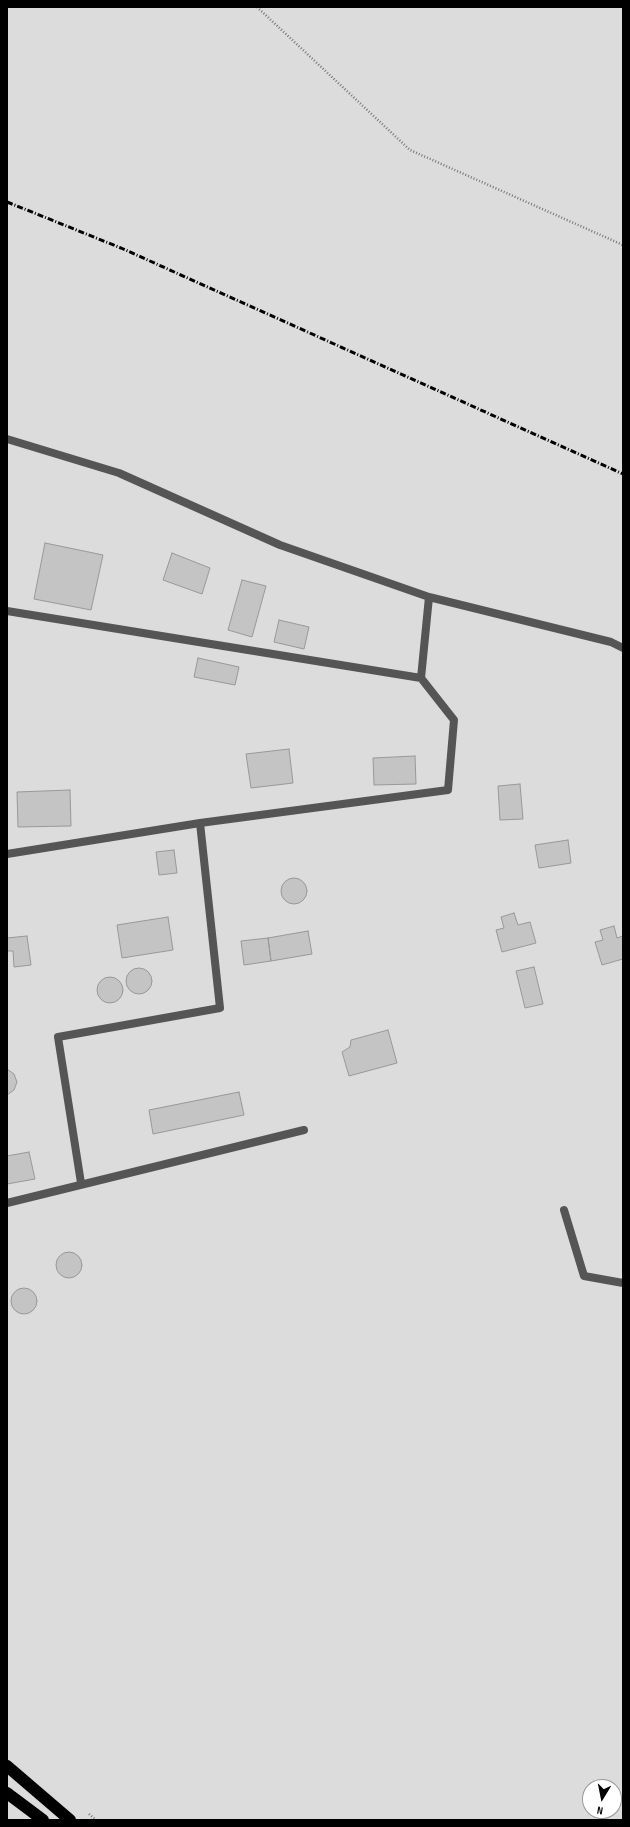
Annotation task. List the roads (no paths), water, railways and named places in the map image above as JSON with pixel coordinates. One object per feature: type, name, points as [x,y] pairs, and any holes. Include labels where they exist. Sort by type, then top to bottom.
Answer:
[{"type":"highway","points":[[7,1766],[70,1820]]},
{"type":"highway","points":[[7,1793],[42,1820]]},
{"type":"street","points":[[7,439],[120,473],[280,545],[429,597],[611,642],[623,648]]},
{"type":"street","points":[[421,678],[429,597]]},
{"type":"street","points":[[7,611],[421,678],[454,720],[448,790],[200,823],[7,854]]},
{"type":"street","points":[[82,1183],[58,1037],[220,1008],[200,823]]},
{"type":"street","points":[[7,1202],[28,1199],[82,1183],[304,1130]]},
{"type":"street","points":[[564,1210],[584,1276],[623,1283]]},
{"type":"railway","points":[[7,202],[121,248],[623,474]]}]
